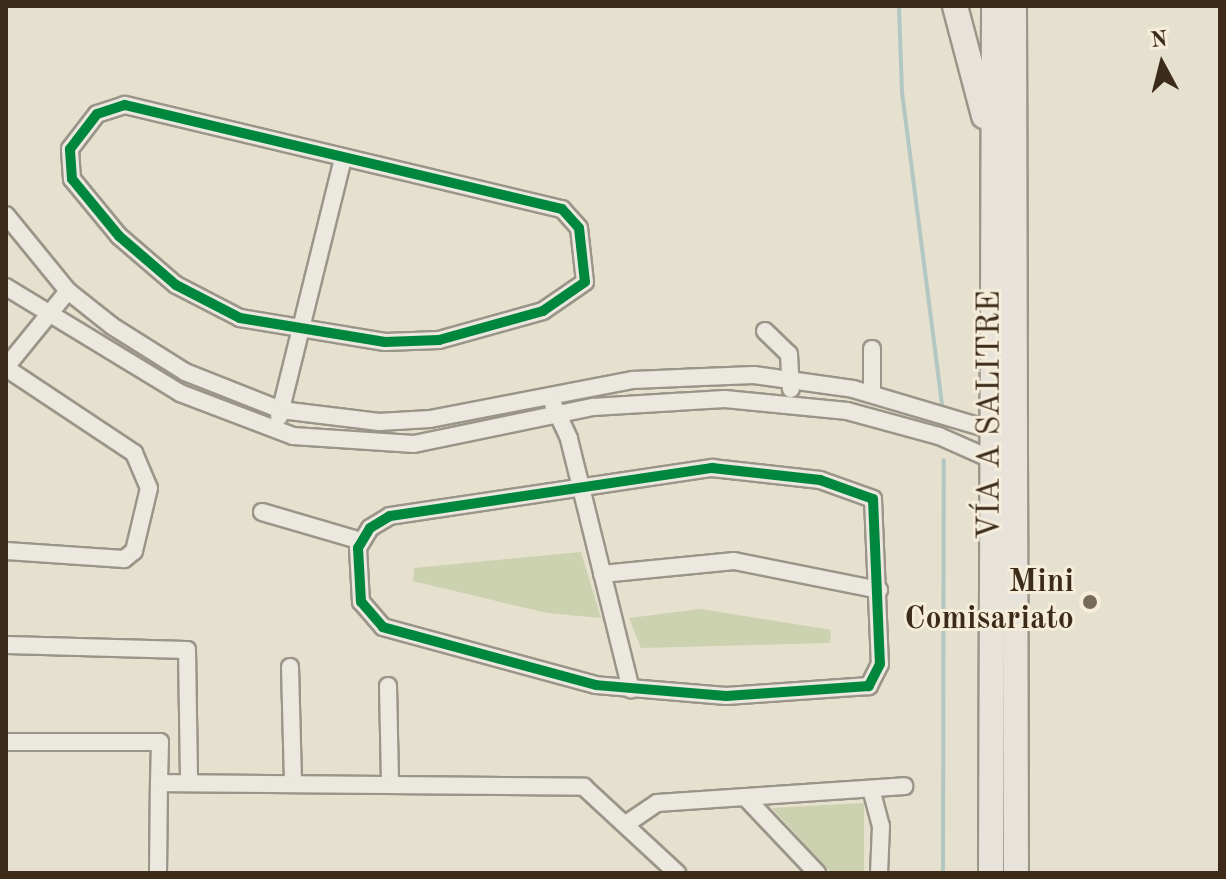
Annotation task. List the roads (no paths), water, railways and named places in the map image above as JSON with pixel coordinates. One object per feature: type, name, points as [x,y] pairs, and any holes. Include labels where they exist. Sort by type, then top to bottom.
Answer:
[{"type":"main road","points":[[955,6],[993,150]]},
{"type":"main road","name":"VÍA A SALITRE","points":[[991,873],[994,6]]},
{"type":"main road","name":"VÍA A SALITRE","points":[[1014,6],[1016,873]]},
{"type":"street","points":[[125,105],[562,209],[579,228],[585,282],[543,311],[439,340],[301,333],[240,318],[176,285],[119,236],[72,179],[70,149],[97,114],[125,105]]},
{"type":"street","points":[[276,430],[343,158]]},
{"type":"street","points":[[6,215],[68,291],[185,372],[281,410],[379,422],[692,374],[792,380],[853,389],[991,430]]},
{"type":"street","points":[[6,287],[55,312],[180,393],[276,430],[324,441],[414,444],[558,421],[662,399],[789,402],[847,411],[939,436],[991,459]]},
{"type":"street","points":[[6,551],[124,559],[134,551],[149,488],[134,453],[6,367],[55,312],[68,291]]},
{"type":"street","points":[[765,331],[789,354],[792,380],[789,402]]},
{"type":"street","points":[[872,349],[872,393]]},
{"type":"street","points":[[847,411],[853,389]]},
{"type":"street","points":[[551,394],[565,468],[575,481],[631,689]]},
{"type":"street","points":[[712,468],[863,491],[878,511],[879,671],[864,689],[768,696],[631,689],[511,666],[383,627],[361,602],[361,541],[390,516],[472,509],[575,481],[712,468]]},
{"type":"street","points":[[262,512],[361,541]]},
{"type":"street","points":[[602,574],[734,561],[879,590]]},
{"type":"street","points":[[6,645],[187,650],[189,783]]},
{"type":"street","points":[[290,667],[293,784]]},
{"type":"street","points":[[388,686],[390,784]]},
{"type":"street","points":[[6,742],[189,742]]},
{"type":"street","points":[[158,873],[160,742]]},
{"type":"street","points":[[159,783],[584,787],[629,822],[677,873]]},
{"type":"street","points":[[629,822],[657,803],[904,786]]},
{"type":"street","points":[[871,789],[881,826],[879,873]]},
{"type":"street","points":[[745,797],[817,873]]},
{"type":"waterway","points":[[899,6],[902,92],[942,406]]},
{"type":"waterway","points":[[943,873],[944,460]]},
{"type":"place","name":"Mini Comisariato","points":[[1090,602]]}]
